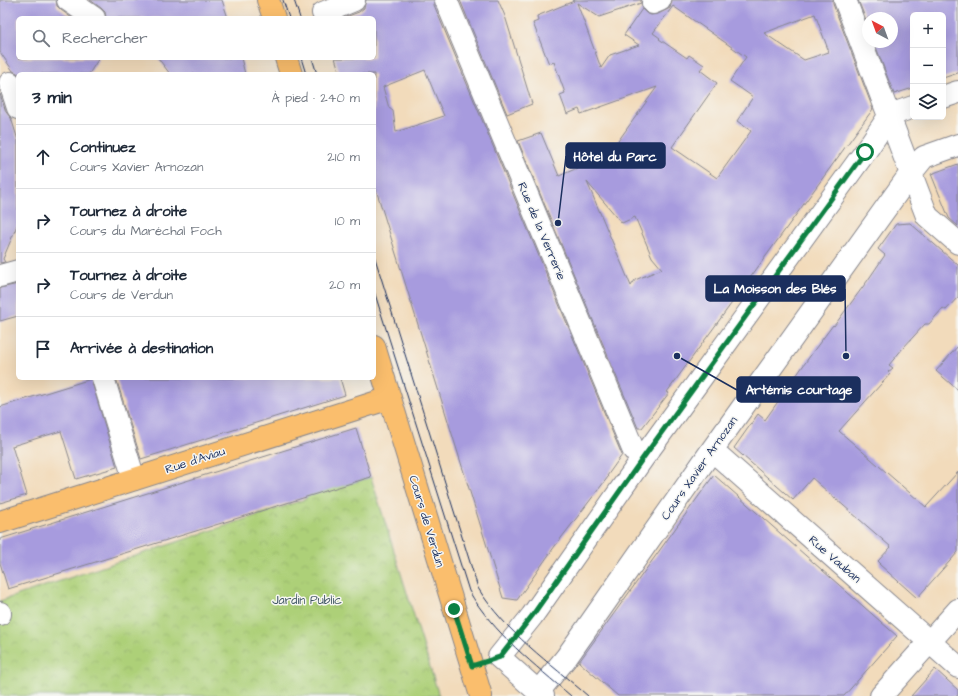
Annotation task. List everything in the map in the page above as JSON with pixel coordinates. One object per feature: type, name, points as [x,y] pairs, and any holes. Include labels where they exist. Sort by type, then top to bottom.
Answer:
[{"type":"main road","points":[[268,0],[273,16]]},
{"type":"main road","points":[[287,60],[290,72]]},
{"type":"main road","name":"Cours de Verdun","points":[[376,352],[481,696]]},
{"type":"main road","name":"Rue d'Aviau","points":[[0,522],[390,398]]},
{"type":"street","points":[[68,0],[91,16]]},
{"type":"street","points":[[323,13],[354,0]]},
{"type":"street","name":"Rue de la Verrerie","points":[[446,0],[633,449],[643,458]]},
{"type":"street","points":[[845,0],[890,115],[927,216],[958,243]]},
{"type":"street","points":[[10,83],[16,102]]},
{"type":"street","points":[[946,96],[958,92]]},
{"type":"street","points":[[472,666],[500,657],[532,616],[643,458],[865,152],[890,115],[910,108]]},
{"type":"street","name":"Cours Xavier Arnozan","points":[[540,694],[712,450],[911,173],[924,157],[958,145]]},
{"type":"street","points":[[0,276],[16,272]]},
{"type":"street","points":[[104,380],[134,479]]},
{"type":"street","name":"Rue Vauban","points":[[712,450],[958,667]]},
{"type":"street","points":[[881,696],[958,610]]},
{"type":"street","points":[[500,657],[540,694]]},
{"type":"green space","name":"Jardin Public","points":[[371,477],[439,696],[0,696],[0,601],[306,499],[306,496]]},
{"type":"building","points":[[0,0],[56,0],[57,6],[69,16],[16,16],[16,60],[98,60],[90,72],[16,72],[13,71],[0,52]]},
{"type":"building","points":[[90,0],[222,0],[227,16],[106,16],[105,12]]},
{"type":"building","points":[[366,0],[434,0],[434,5],[622,455],[607,476],[608,477],[555,546],[517,600],[503,598],[376,189],[376,72],[339,72],[336,60],[376,60],[376,16],[348,16],[359,12],[364,8]],"holes":[[[425,70],[444,116],[396,132],[393,111],[389,108],[383,87]]]},
{"type":"building","points":[[460,0],[498,0],[505,16],[532,104],[507,114]]},
{"type":"building","points":[[572,0],[641,0],[641,3],[599,17],[577,3],[601,68],[610,55],[639,45],[624,35],[642,9],[651,15],[658,14],[670,8],[672,0],[833,0],[833,4],[873,109],[667,392],[669,393],[642,428],[638,428],[518,141],[541,133],[559,176],[619,150],[616,144],[657,87],[581,114],[579,109],[567,114],[560,95],[565,93],[554,62],[549,64],[533,23],[538,21],[537,16],[574,1]],"holes":[[[673,6],[746,57],[730,81],[753,97],[737,121],[751,131],[717,178],[672,147],[717,83],[700,70],[704,65],[689,55],[687,58],[659,39],[660,38],[653,33]],[[815,14],[829,52],[804,60],[764,33]],[[587,182],[622,223],[635,217],[652,257],[662,269],[635,280],[631,286]]]},
{"type":"building","points":[[858,0],[958,0],[958,73],[946,77],[946,12],[910,12],[910,89],[894,94],[876,48],[898,48],[898,12],[863,12]]},
{"type":"building","points":[[160,60],[242,60],[244,72],[168,72]]},
{"type":"building","points":[[0,94],[6,112],[11,118],[16,134],[16,228],[3,259],[5,262],[0,263]]},
{"type":"building","points":[[958,164],[958,226],[949,218],[931,174]]},
{"type":"building","points":[[910,223],[958,265],[958,297],[946,310],[943,308],[929,324],[925,324],[903,348],[889,365],[893,368],[888,372],[890,374],[839,431],[926,507],[958,472],[958,552],[917,598],[879,564],[880,563],[878,561],[891,547],[812,478],[793,500],[734,448],[758,414],[765,420],[815,349],[868,280],[885,255],[878,249],[896,224]]},
{"type":"building","points":[[16,284],[16,317],[0,321],[0,288]]},
{"type":"building","points":[[958,346],[958,390],[936,371]]},
{"type":"building","points":[[91,380],[117,467],[76,479],[61,431],[12,446],[27,495],[0,503],[0,407]]},
{"type":"building","points":[[117,380],[341,380],[345,395],[141,459]]},
{"type":"building","points":[[356,428],[371,477],[8,589],[0,563],[0,539]]},
{"type":"building","points":[[714,475],[897,636],[844,696],[618,696],[579,662]]},
{"type":"building","points":[[935,669],[958,690],[958,696],[911,696]]},
{"type":"tram line","points":[[283,0],[288,16]]},
{"type":"tram line","points":[[294,0],[299,16]]},
{"type":"tram line","points":[[302,60],[305,72]]},
{"type":"tram line","points":[[313,60],[316,72]]},
{"type":"tram line","points":[[376,261],[478,588],[501,619],[515,633],[588,696]]},
{"type":"tram line","points":[[376,297],[469,591],[490,621],[502,635],[571,696]]},
{"type":"place","name":"Hôtel du Parc","points":[[558,223]]},
{"type":"place","name":"Artémis courtage","points":[[677,356]]},
{"type":"place","name":"La Moisson des Blés","points":[[846,356]]},
{"type":"route","points":[[454,609],[472,666],[500,657],[532,616],[643,458],[865,152]]}]
